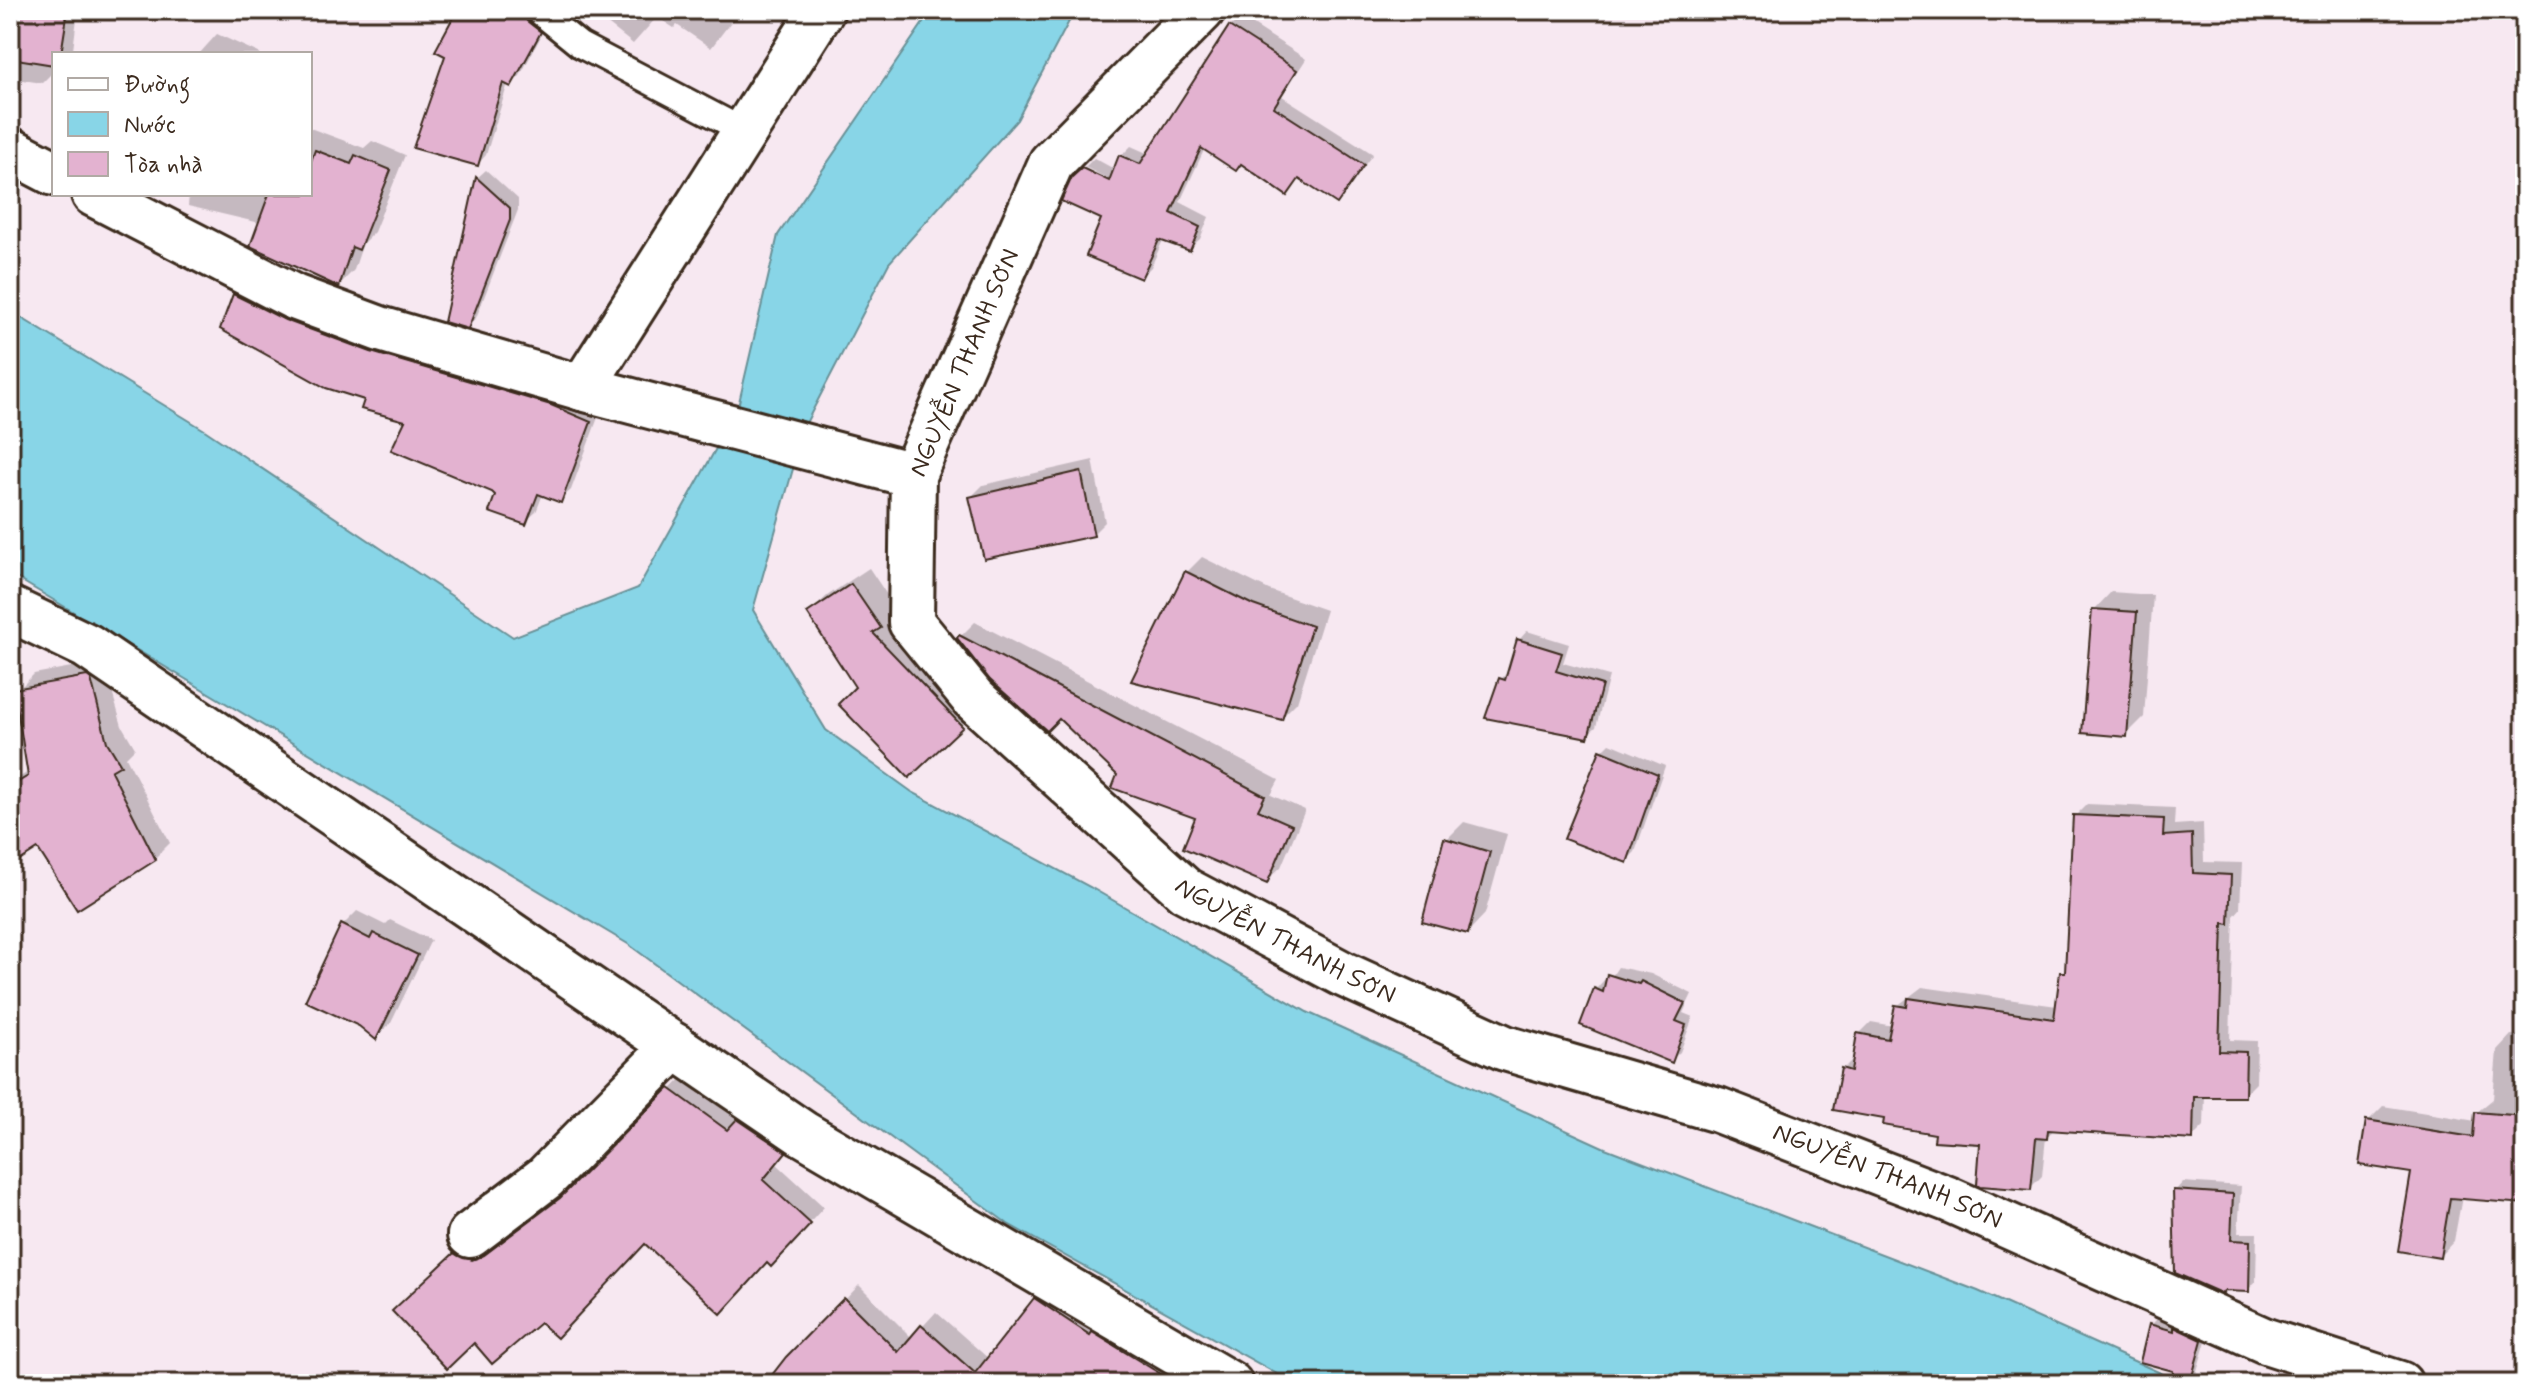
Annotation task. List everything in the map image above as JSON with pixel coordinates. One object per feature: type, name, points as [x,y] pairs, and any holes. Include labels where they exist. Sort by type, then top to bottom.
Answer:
[{"type":"street","points":[[582,388],[822,10]]},
{"type":"street","name":"NGUYỄN THANH SƠN","points":[[1202,10],[1051,163],[913,475],[911,622],[973,698],[1185,890],[1343,974],[1505,1048],[1718,1110],[1948,1199],[2266,1341],[2400,1384]]},
{"type":"street","points":[[10,150],[52,172]]},
{"type":"street","points":[[98,196],[294,297],[380,329],[582,388],[628,397],[913,475]]},
{"type":"street","points":[[10,609],[87,646],[802,1133],[1230,1384]]},
{"type":"street","points":[[470,1235],[545,1178],[675,1046]]},
{"type":"lane","points":[[537,10],[580,45],[744,131]]},
{"type":"water","points":[[932,10],[1075,10],[1017,120],[889,263],[806,423],[753,610],[826,730],[912,792],[1090,887],[1307,1012],[1605,1148],[1978,1291],[2185,1384],[1295,1384],[1008,1224],[628,944],[10,574],[10,311],[203,429],[513,637],[638,588],[737,411],[778,235]]},
{"type":"building","points":[[10,10],[68,10],[61,52],[52,52],[52,65],[10,58]]},
{"type":"building","points":[[457,10],[522,10],[527,21],[541,32],[511,87],[503,83],[478,166],[413,148],[445,56],[435,51]]},
{"type":"building","points":[[1229,26],[1297,70],[1274,107],[1364,165],[1337,204],[1299,179],[1287,196],[1241,164],[1236,171],[1201,148],[1171,213],[1200,227],[1190,251],[1159,240],[1141,279],[1086,256],[1101,219],[1061,201],[1072,177],[1082,168],[1109,181],[1119,155],[1140,164]]},
{"type":"building","points":[[315,150],[351,164],[355,155],[391,170],[359,250],[352,247],[339,287],[250,246],[268,196],[312,196],[312,158]]},
{"type":"building","points":[[476,177],[510,208],[510,220],[468,329],[444,322]]},
{"type":"building","points":[[233,294],[285,320],[371,352],[551,405],[591,422],[561,503],[538,494],[526,525],[489,512],[495,495],[492,492],[391,450],[405,421],[361,409],[364,400],[326,388],[220,329]]},
{"type":"building","points":[[1081,471],[1094,536],[984,559],[969,497]]},
{"type":"building","points":[[1185,571],[1253,605],[1312,626],[1282,720],[1131,681]]},
{"type":"building","points":[[851,584],[881,628],[873,633],[963,727],[909,778],[838,704],[855,687],[807,613]]},
{"type":"building","points":[[2092,609],[2137,612],[2127,737],[2082,733]]},
{"type":"building","points":[[959,635],[1265,796],[1258,810],[1292,825],[1267,884],[1183,848],[1195,818],[1112,788],[1117,775],[1059,719],[1047,731],[990,680],[957,638]]},
{"type":"building","points":[[1517,639],[1562,653],[1556,671],[1602,685],[1588,738],[1485,718],[1499,678],[1505,680]]},
{"type":"building","points":[[87,676],[91,679],[107,742],[121,765],[111,771],[156,860],[77,910],[38,849],[10,867],[10,787],[28,776],[14,689]]},
{"type":"building","points":[[1600,750],[1658,774],[1627,863],[1564,839]]},
{"type":"building","points":[[2073,815],[2164,819],[2163,836],[2192,834],[2193,873],[2231,875],[2229,924],[2223,923],[2219,1051],[2246,1052],[2245,1097],[2194,1097],[2193,1140],[2048,1130],[2047,1139],[2036,1138],[2031,1190],[1980,1186],[1977,1184],[1980,1144],[1934,1141],[1935,1134],[1883,1125],[1884,1119],[1833,1110],[1841,1068],[1851,1071],[1857,1033],[1888,1039],[1895,1005],[1907,1007],[1908,998],[2054,1019],[2060,972],[2065,972]]},
{"type":"building","points":[[1444,838],[1490,852],[1468,934],[1422,922]]},
{"type":"building","points":[[341,924],[370,939],[373,933],[418,955],[376,1040],[359,1026],[305,1001]]},
{"type":"building","points":[[1607,974],[1639,984],[1641,981],[1685,1003],[1676,1021],[1686,1025],[1672,1063],[1580,1025],[1594,988],[1603,992]]},
{"type":"building","points":[[669,1088],[727,1130],[737,1119],[786,1152],[763,1180],[811,1224],[771,1267],[767,1263],[721,1314],[645,1244],[557,1338],[540,1323],[492,1364],[474,1343],[447,1369],[392,1311],[454,1253],[472,1260],[484,1255],[560,1198]]},
{"type":"building","points":[[2475,1112],[2525,1116],[2525,1204],[2450,1198],[2440,1258],[2398,1251],[2411,1173],[2359,1165],[2366,1120],[2473,1137]]},
{"type":"building","points":[[2173,1190],[2233,1194],[2231,1240],[2250,1241],[2249,1292],[2224,1291],[2223,1294],[2175,1273]]},
{"type":"building","points":[[844,1298],[898,1352],[921,1325],[975,1373],[1034,1298],[1090,1335],[1092,1332],[1177,1384],[765,1384],[786,1357]]},
{"type":"building","points":[[2149,1324],[2174,1331],[2174,1327],[2202,1340],[2190,1384],[2172,1384],[2173,1371],[2140,1362]]}]
